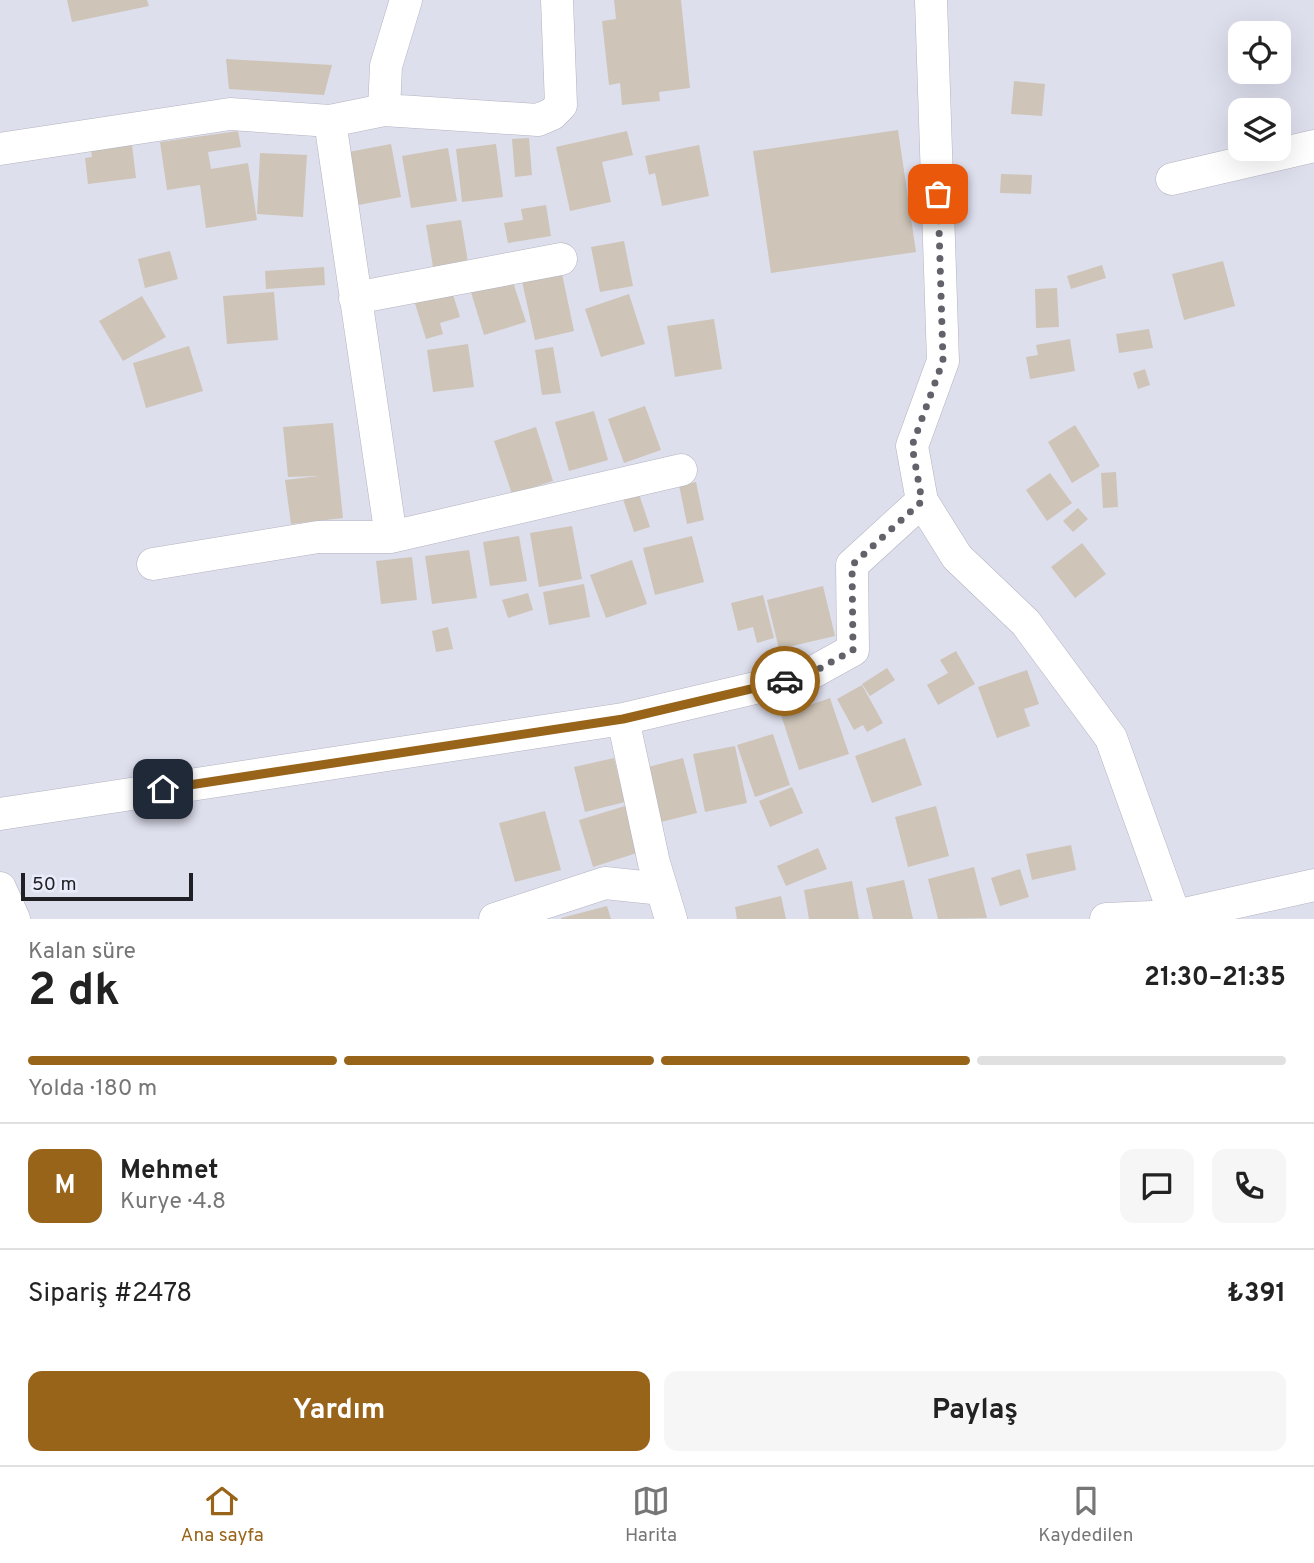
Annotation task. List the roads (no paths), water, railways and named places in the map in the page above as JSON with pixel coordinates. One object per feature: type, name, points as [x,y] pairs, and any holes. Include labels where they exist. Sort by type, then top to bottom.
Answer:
[{"type":"street","points":[[384,110],[386,66],[406,0]]},
{"type":"street","points":[[0,149],[230,114],[330,121],[384,110],[538,120],[552,114],[561,104],[557,0]]},
{"type":"street","points":[[931,0],[943,361],[912,446],[922,501],[957,557],[1026,623],[1111,738],[1175,917]]},
{"type":"street","points":[[330,121],[391,537]]},
{"type":"street","points":[[1172,178],[1314,146]]},
{"type":"street","points":[[355,298],[561,259]]},
{"type":"street","points":[[153,564],[318,537],[391,537],[681,470]]},
{"type":"street","points":[[0,814],[623,719],[806,676],[853,650],[852,565],[922,501]]},
{"type":"street","points":[[623,719],[671,919]]},
{"type":"street","points":[[495,919],[605,883],[662,889]]},
{"type":"street","points":[[1106,919],[1175,917],[1314,885]]},
{"type":"street","points":[[0,888],[14,919]]}]
